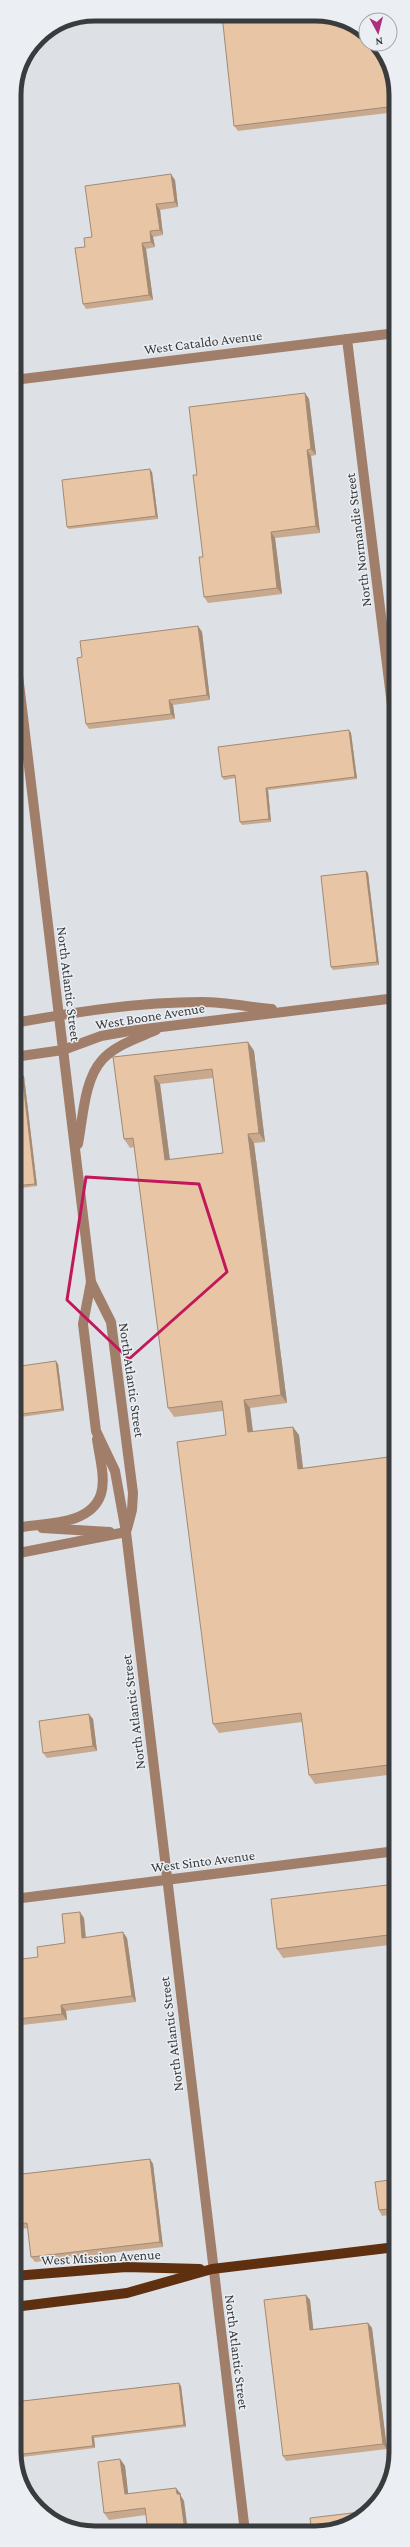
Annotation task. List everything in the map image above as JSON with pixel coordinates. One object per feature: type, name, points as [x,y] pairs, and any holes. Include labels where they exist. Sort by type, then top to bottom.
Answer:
[{"type":"main road","name":"West Mission Avenue","points":[[21,2275],[126,2267],[212,2269],[389,2249]]},
{"type":"main road","name":"West Mission Avenue","points":[[21,2306],[127,2293],[212,2269]]},
{"type":"street","name":"West Cataldo Avenue","points":[[21,379],[389,334]]},
{"type":"street","name":"North Normandie Street","points":[[347,339],[389,681]]},
{"type":"street","name":"North Atlantic Street","points":[[21,700],[91,1282],[83,1324],[96,1431],[115,1470],[126,1532],[168,1880],[212,2269],[244,2526]]},
{"type":"street","name":"West Boone Avenue","points":[[21,1056],[63,1050],[101,1036],[168,1026],[389,999]]},
{"type":"street","name":"West Boone Avenue","points":[[21,1022],[59,1015],[162,1004],[203,1002],[292,1011]]},
{"type":"street","points":[[76,1154],[92,1076],[102,1060],[122,1045],[168,1026]]},
{"type":"street","name":"North Atlantic Street","points":[[91,1282],[111,1322],[119,1378],[133,1493],[132,1510],[126,1532]]},
{"type":"street","points":[[21,1527],[85,1515],[94,1507],[101,1494],[102,1478],[96,1431]]},
{"type":"street","points":[[21,1528],[126,1532]]},
{"type":"street","points":[[21,1553],[126,1532]]},
{"type":"street","name":"West Sinto Avenue","points":[[21,1898],[389,1852]]},
{"type":"highlighted area","points":[[86,1177],[199,1184],[227,1272],[129,1359],[67,1300]]},
{"type":"building","points":[[223,21],[315,21],[334,24],[356,33],[358,34],[358,52],[376,52],[383,66],[389,90],[389,107],[234,126]]},
{"type":"building","points":[[171,174],[175,202],[156,204],[160,230],[150,231],[151,242],[142,243],[149,295],[83,304],[75,248],[85,247],[84,238],[92,237],[85,186]]},
{"type":"building","points":[[305,393],[311,449],[307,450],[316,526],[271,532],[277,588],[204,597],[199,557],[203,557],[193,475],[197,475],[189,407]]},
{"type":"building","points":[[150,469],[156,516],[67,527],[62,480]]},
{"type":"building","points":[[198,626],[207,695],[169,700],[171,714],[86,724],[77,658],[82,657],[80,641]]},
{"type":"building","points":[[349,730],[355,777],[266,788],[269,819],[240,822],[235,775],[222,777],[218,747]]},
{"type":"building","points":[[366,871],[377,962],[331,967],[321,876]]},
{"type":"building","points":[[248,1042],[259,1133],[248,1134],[281,1395],[244,1400],[248,1432],[293,1427],[298,1469],[389,1457],[389,1765],[309,1775],[301,1713],[213,1724],[177,1442],[226,1435],[222,1401],[168,1408],[133,1138],[124,1139],[113,1057]],"holes":[[[212,1069],[223,1153],[165,1160],[154,1076]]]},
{"type":"building","points":[[21,1074],[35,1184],[21,1185]]},
{"type":"building","points":[[56,1361],[62,1409],[21,1414],[21,1366]]},
{"type":"building","points":[[89,1714],[93,1746],[43,1753],[39,1721]]},
{"type":"building","points":[[389,1885],[389,1943],[388,1935],[277,1949],[271,1899]]},
{"type":"building","points":[[80,1912],[82,1938],[123,1932],[132,1996],[61,2005],[62,2014],[21,2019],[21,1959],[38,1957],[37,1947],[65,1943],[62,1914]]},
{"type":"building","points":[[150,2159],[160,2242],[31,2257],[27,2223],[21,2223],[21,2174]]},
{"type":"building","points":[[389,2180],[389,2209],[379,2210],[375,2182]]},
{"type":"building","points":[[306,2295],[310,2330],[368,2323],[383,2444],[283,2456],[264,2300]]},
{"type":"building","points":[[179,2383],[184,2425],[92,2436],[93,2446],[21,2454],[21,2401]]},
{"type":"building","points":[[120,2459],[125,2494],[176,2488],[177,2494],[180,2494],[184,2526],[147,2526],[145,2508],[104,2513],[98,2462]]},
{"type":"building","points":[[358,2512],[330,2525],[311,2526],[310,2518]]}]
